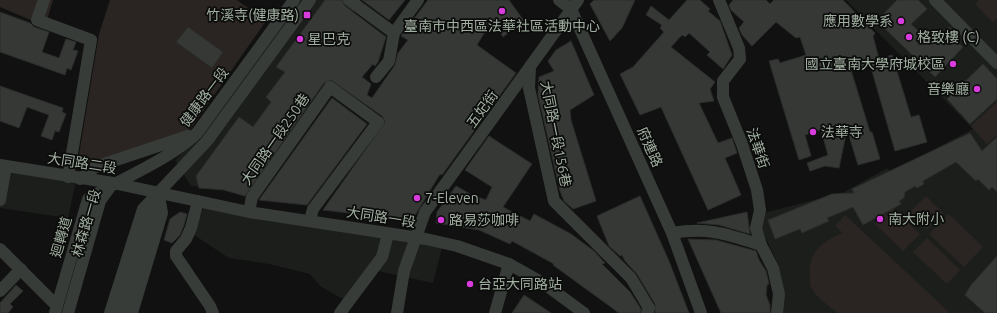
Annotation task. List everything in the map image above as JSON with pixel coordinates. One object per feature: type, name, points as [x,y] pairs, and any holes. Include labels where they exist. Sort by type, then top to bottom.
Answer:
[{"type":"street","points":[[44,0],[37,20],[91,40],[74,178]]},
{"type":"street","name":"健康路一段","points":[[113,183],[161,159],[186,143],[197,133],[294,0]]},
{"type":"street","name":"健康路一段","points":[[159,192],[207,140],[310,0]]},
{"type":"street","points":[[350,0],[394,33]]},
{"type":"street","points":[[376,77],[389,61],[394,33],[418,0]]},
{"type":"street","name":"府連路","points":[[559,0],[575,4],[672,233],[702,313]]},
{"type":"street","name":"法華街","points":[[719,0],[739,48],[740,59],[723,81],[723,96],[742,144],[757,190],[760,210],[756,228],[761,245],[773,268],[779,294],[777,313]]},
{"type":"street","points":[[935,0],[997,63]]},
{"type":"street","name":"五妃街","points":[[397,313],[404,271],[414,237],[425,212],[575,4]]},
{"type":"street","name":"大同路一段156巷","points":[[530,68],[529,88],[554,201],[631,278],[649,308],[648,313]]},
{"type":"street","name":"大同路一段250巷","points":[[249,212],[252,196],[330,87],[378,122],[313,209],[310,220]]},
{"type":"street","points":[[74,178],[95,166],[197,133]]},
{"type":"street","points":[[0,200],[3,165]]},
{"type":"street","name":"大同路二段","points":[[3,165],[159,192]]},
{"type":"street","name":"迴轉道","points":[[56,309],[88,199],[113,183]]},
{"type":"street","name":"林森路一段","points":[[68,313],[100,201],[113,183]]},
{"type":"street","name":"林森路一段","points":[[76,313],[113,183]]},
{"type":"street","points":[[110,313],[143,209],[159,192]]},
{"type":"street","points":[[121,313],[159,192]]},
{"type":"street","points":[[132,313],[162,213],[159,192]]},
{"type":"street","name":"大同路一段","points":[[159,192],[249,212],[310,220],[388,234],[414,237],[456,246],[508,264],[543,283],[584,313]]},
{"type":"street","points":[[198,201],[191,228],[186,239],[178,247],[176,256],[210,306],[213,313]]},
{"type":"street","points":[[672,233],[693,229],[708,230],[761,245]]},
{"type":"street","points":[[340,313],[382,257],[388,234]]},
{"type":"street","points":[[0,249],[56,309]]},
{"type":"street","points":[[495,313],[508,264]]},
{"type":"street","points":[[0,291],[20,269]]},
{"type":"shaded area","points":[[0,0],[53,0],[47,20],[33,21],[0,7]]},
{"type":"shaded area","points":[[110,0],[237,0],[266,21],[189,131],[94,163],[78,161],[99,34]]},
{"type":"shaded area","points":[[297,0],[361,0],[226,188],[191,186],[175,160],[201,136]]},
{"type":"shaded area","name":"南大附小","points":[[846,0],[997,0],[997,313],[781,313],[779,266],[760,226],[764,213],[844,192],[887,168],[891,172],[973,129]]},
{"type":"shaded area","points":[[979,0],[997,0],[997,18],[993,23],[975,4]]},
{"type":"shaded area","points":[[997,102],[997,135],[987,144],[971,126]]},
{"type":"shaded area","points":[[0,167],[76,181],[68,218],[0,208]]},
{"type":"shaded area","points":[[926,196],[943,213],[927,229],[910,212]]},
{"type":"shaded area","points":[[204,206],[443,244],[433,283],[378,271],[346,301],[320,286],[310,274],[269,264],[229,258],[194,235]]},
{"type":"shaded area","points":[[892,207],[920,234],[903,251],[875,224]]},
{"type":"shaded area","points":[[949,214],[983,247],[964,267],[929,234]]},
{"type":"shaded area","points":[[845,215],[950,313],[838,313],[819,298],[811,286],[811,260],[818,248],[829,239],[843,233],[835,226]]},
{"type":"shaded area","points":[[927,238],[960,270],[947,284],[913,252]]},
{"type":"building","points":[[325,0],[342,0],[345,6],[386,37],[378,62],[375,66],[373,64],[362,77],[371,84],[367,95],[372,98],[395,65],[398,53],[408,40],[401,36],[428,0],[509,0],[524,21],[503,37],[492,20],[477,45],[516,73],[442,175],[440,174],[414,217],[410,220],[323,210],[385,122],[382,116],[331,80],[324,83],[245,196],[224,190],[199,188],[196,176],[239,117],[253,127],[271,102],[266,97],[285,72],[276,67]]},
{"type":"building","points":[[362,0],[405,0],[389,20]]},
{"type":"building","points":[[594,0],[635,0],[622,28],[610,41],[590,4]]},
{"type":"building","points":[[687,0],[700,0],[710,9],[708,11],[720,21],[732,55],[723,69],[707,55],[710,52],[689,33],[685,37],[683,35],[681,36],[671,47],[715,82],[710,89],[714,101],[699,103],[718,143],[732,138],[737,153],[725,158],[741,195],[708,210],[661,107],[640,115],[620,74],[633,67],[664,32],[660,28],[662,25],[646,15],[651,6],[669,20]]},
{"type":"building","points":[[733,0],[766,0],[770,4],[774,0],[843,0],[875,33],[873,36],[879,59],[892,55],[911,117],[919,115],[927,142],[895,151],[870,64],[851,70],[880,159],[858,165],[847,129],[839,168],[825,166],[810,171],[807,163],[828,155],[821,130],[805,135],[811,156],[799,160],[769,61],[778,59],[780,63],[806,55],[800,37],[796,38],[776,22],[752,46],[742,35],[739,28],[744,22],[731,10],[729,5]]},
{"type":"building","name":"格致樓 (C)","points":[[897,0],[918,0],[927,9],[911,24],[932,44],[949,27],[958,35],[954,39],[963,47],[935,77],[877,21]]},
{"type":"building","points":[[0,12],[49,32],[42,52],[59,58],[66,39],[76,42],[73,50],[78,51],[71,70],[67,68],[65,75],[0,52]]},
{"type":"building","points":[[188,27],[223,52],[212,68],[176,42]]},
{"type":"building","points":[[571,41],[594,95],[570,110],[571,120],[596,201],[573,209],[564,201],[560,191],[538,95],[539,77],[554,71],[548,61],[556,50]]},
{"type":"building","name":"音樂廳","points":[[983,64],[997,79],[997,99],[970,124],[947,99]]},
{"type":"building","points":[[0,86],[63,108],[62,112],[66,114],[59,132],[55,131],[52,140],[41,136],[49,115],[27,107],[19,128],[0,121]]},
{"type":"building","points":[[332,98],[367,124],[307,205],[259,200]]},
{"type":"building","points":[[970,133],[982,151],[997,137],[997,192],[992,187],[989,190],[978,179],[976,181],[956,162],[923,181],[924,184],[917,188],[915,186],[905,192],[904,198],[899,201],[901,204],[863,225],[853,207],[827,218],[829,221],[802,233],[800,229],[775,239],[768,220],[832,194],[854,193],[852,189]]},
{"type":"building","points":[[489,136],[532,164],[503,207],[530,221],[534,214],[571,234],[594,251],[605,263],[602,264],[630,292],[641,309],[640,313],[619,313],[553,265],[554,264],[512,241],[510,244],[479,230],[436,223],[437,212],[456,186],[472,195],[486,200],[492,187],[465,170]]},
{"type":"building","points":[[640,196],[669,261],[689,313],[655,313],[655,304],[637,274],[625,261],[622,255],[620,256],[609,246],[597,216]]},
{"type":"building","points":[[180,212],[187,214],[180,235],[172,243],[164,240],[170,219]]},
{"type":"building","points":[[747,212],[750,234],[719,225],[697,223]]},
{"type":"building","points":[[688,239],[716,240],[756,251],[759,260],[766,271],[769,284],[767,285],[766,295],[770,305],[770,313],[721,313]]},
{"type":"building","points":[[997,256],[997,313],[985,313],[965,295],[971,285]]},
{"type":"building","points":[[16,285],[23,291],[10,304],[13,307],[8,313],[0,313],[0,303]]},
{"type":"building","points":[[524,295],[551,313],[512,313]]},
{"type":"place","name":"臺南市中西區法華社區活動中心","points":[[502,11]]},
{"type":"place","name":"竹溪寺(健康路)","points":[[307,15]]},
{"type":"place","name":"應用數學系","points":[[901,21]]},
{"type":"place","name":"格致樓 (C)","points":[[909,37]]},
{"type":"place","name":"星巴克","points":[[300,39]]},
{"type":"place","name":"國立臺南大學府城校區","points":[[953,64]]},
{"type":"place","name":"音樂廳","points":[[977,89]]},
{"type":"place","name":"法華寺","points":[[813,132]]},
{"type":"place","name":"7-Eleven","points":[[417,198]]},
{"type":"place","name":"南大附小","points":[[880,219]]},
{"type":"place","name":"路易莎咖啡","points":[[441,220]]},
{"type":"place","name":"台亞大同路站","points":[[470,284]]}]
